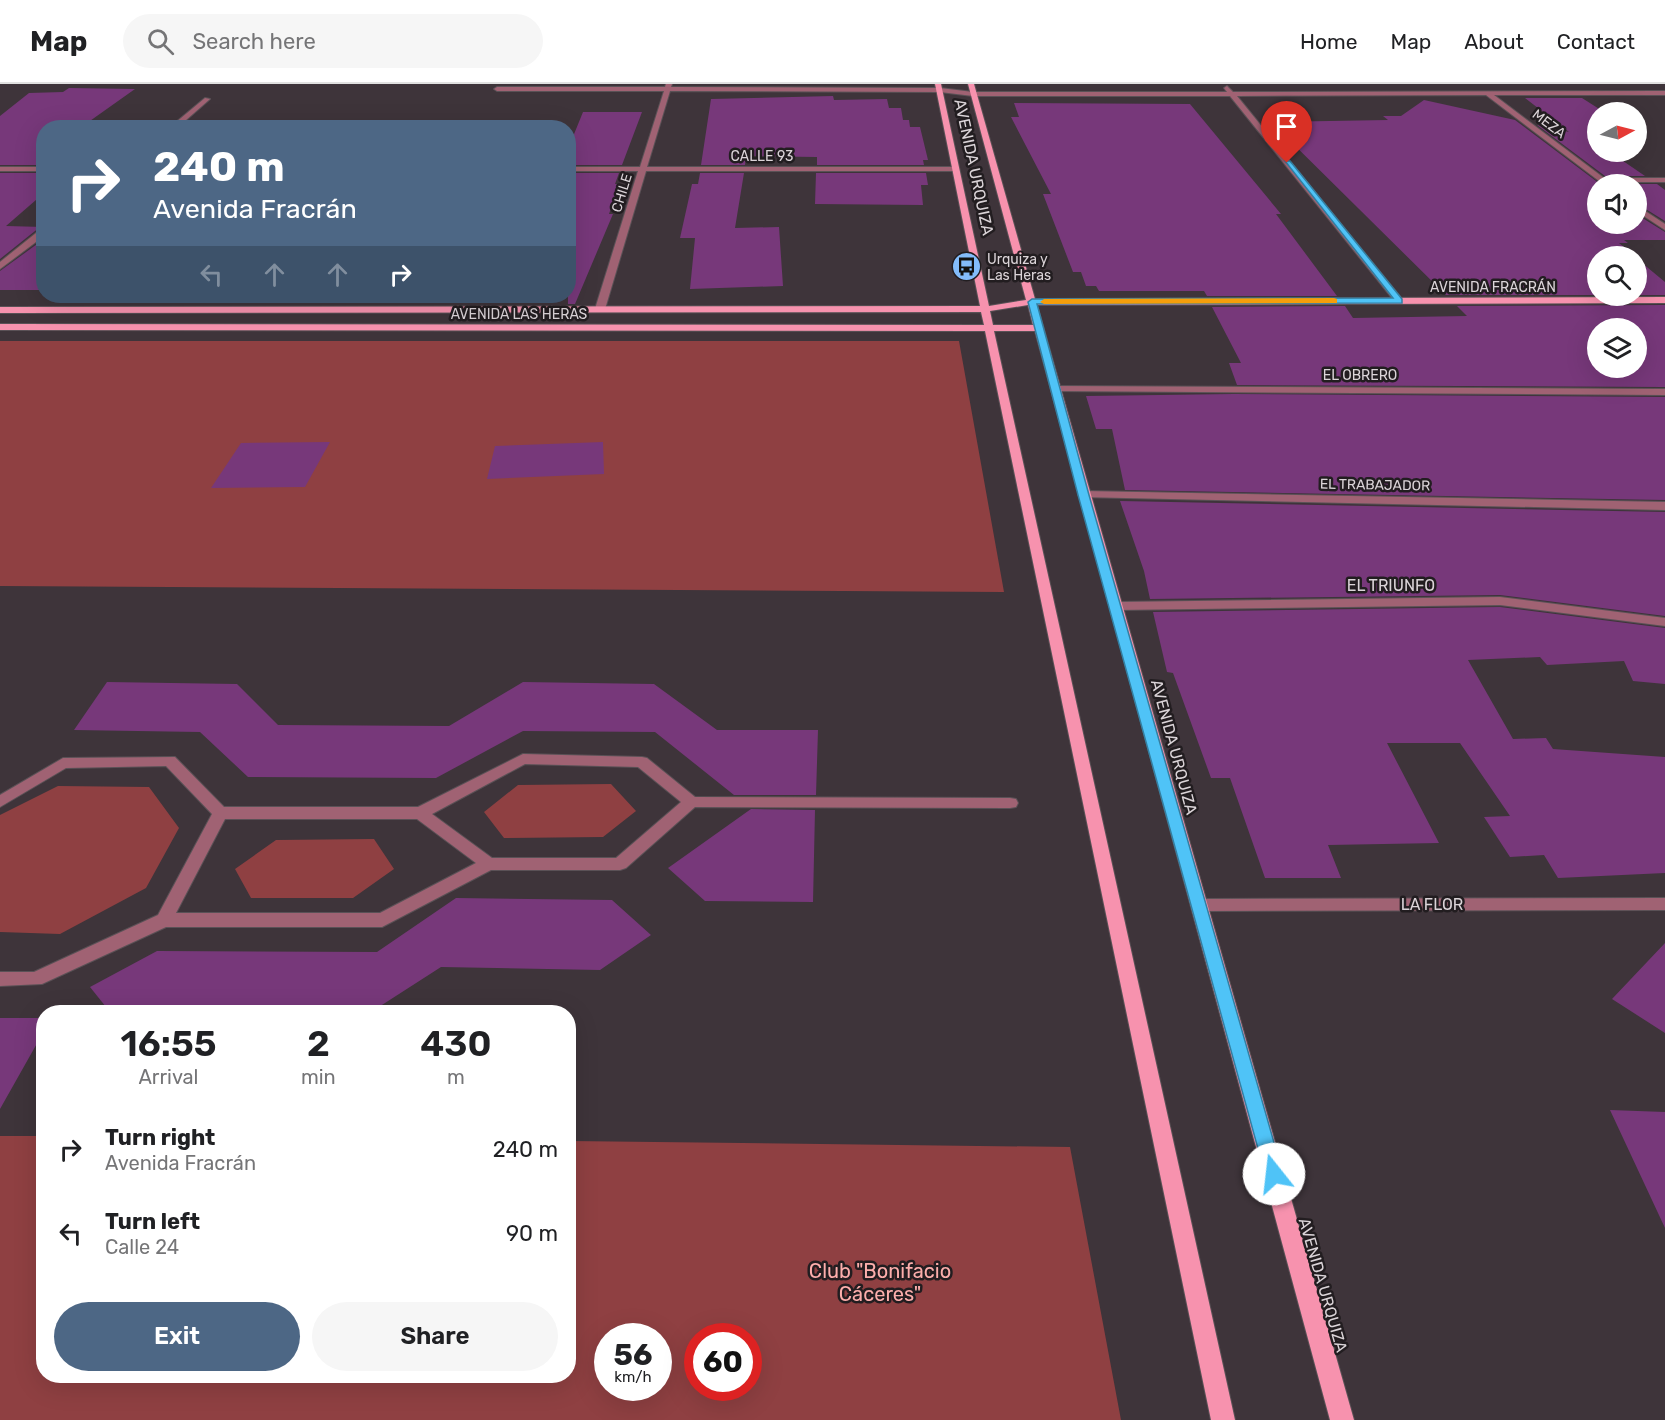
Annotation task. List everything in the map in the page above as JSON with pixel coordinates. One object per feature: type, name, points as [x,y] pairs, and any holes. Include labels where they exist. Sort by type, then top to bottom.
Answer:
[{"type":"main road","name":"AVENIDA URQUIZA","points":[[939,87],[1223,1420]]},
{"type":"main road","name":"AVENIDA URQUIZA","points":[[972,89],[1342,1420]]},
{"type":"main road","name":"AVENIDA FRACRÁN","points":[[1032,302],[1665,300]]},
{"type":"main road","name":"AVENIDA LAS HERAS","points":[[0,310],[986,309],[1032,302]]},
{"type":"main road","name":"AVENIDA LAS HERAS","points":[[0,327],[1038,328]]},
{"type":"street","points":[[1224,84],[1399,301]]},
{"type":"street","name":"MEZA","points":[[1475,84],[1594,174]]},
{"type":"street","points":[[497,89],[528,87],[939,87],[1232,94],[1665,93]]},
{"type":"street","name":"CHILE","points":[[600,309],[668,87]]},
{"type":"street","points":[[182,120],[207,99]]},
{"type":"street","points":[[0,169],[36,169]]},
{"type":"street","name":"CALLE 93","points":[[576,169],[955,170]]},
{"type":"street","points":[[1647,181],[1665,180]]},
{"type":"street","points":[[1647,215],[1665,228]]},
{"type":"street","points":[[0,266],[36,237]]},
{"type":"street","name":"EL OBRERO","points":[[1055,389],[1665,392]]},
{"type":"street","name":"EL TRABAJADOR","points":[[1084,495],[1665,506]]},
{"type":"street","name":"EL TRIUNFO","points":[[1116,606],[1500,601],[1665,622]]},
{"type":"street","points":[[0,802],[63,763],[170,760],[220,813],[420,813],[523,759],[642,762],[691,802],[1010,803]]},
{"type":"street","points":[[0,979],[36,980],[164,920],[382,920],[489,864],[620,864],[691,802]]},
{"type":"street","points":[[164,920],[220,813]]},
{"type":"street","points":[[420,813],[489,864]]},
{"type":"street","name":"LA FLOR","points":[[1199,905],[1665,904]]},
{"type":"green space","points":[[0,341],[959,341],[1004,592],[0,586]]},
{"type":"green space","points":[[611,784],[636,811],[603,837],[504,838],[484,812],[518,785]]},
{"type":"green space","points":[[58,786],[149,787],[179,828],[146,888],[60,934],[0,932],[0,815]]},
{"type":"green space","points":[[374,839],[394,869],[353,898],[251,898],[235,869],[276,840]]},
{"type":"green space","name":"Club \"Bonifacio Cáceres\"","points":[[0,1136],[36,1136],[36,1383],[576,1383],[576,1141],[1070,1147],[1121,1420],[0,1420]]},
{"type":"building","points":[[69,88],[135,89],[91,120],[36,120],[36,165],[0,165],[0,116],[29,93],[63,92]]},
{"type":"building","points":[[833,96],[834,100],[887,99],[889,108],[901,108],[903,120],[909,120],[910,127],[920,127],[928,160],[923,160],[924,165],[817,165],[817,157],[746,156],[745,165],[701,165],[711,99]]},
{"type":"building","points":[[1525,98],[1582,98],[1588,102],[1587,162],[1625,162],[1642,174],[1602,174],[1537,125],[1569,132]]},
{"type":"building","points":[[1424,100],[1515,120],[1587,174],[1587,234],[1647,234],[1647,221],[1665,232],[1665,240],[1624,240],[1628,243],[1619,243],[1623,246],[1587,246],[1587,295],[1446,295],[1271,122],[1388,120],[1383,116],[1401,116]]},
{"type":"building","points":[[1014,103],[1190,104],[1281,214],[1276,214],[1337,296],[1207,296],[1204,291],[1099,291],[1096,286],[1086,286],[1081,272],[1073,272],[1043,194],[1051,194],[1011,117],[1019,117]]},
{"type":"building","points":[[583,112],[642,112],[622,165],[576,165],[576,129]]},
{"type":"building","points":[[0,173],[36,173],[36,200],[6,226],[36,227],[36,230],[0,259]]},
{"type":"building","points":[[576,173],[619,173],[615,184],[619,184],[609,214],[613,214],[576,302]]},
{"type":"building","points":[[700,173],[744,173],[735,228],[779,227],[783,286],[690,289],[695,238],[680,238],[692,184],[698,184]]},
{"type":"building","points":[[816,173],[926,173],[928,185],[921,185],[923,205],[815,204]]},
{"type":"building","points":[[1647,184],[1657,184],[1665,190],[1665,221],[1647,210]]},
{"type":"building","points":[[36,245],[36,290],[0,290],[0,271]]},
{"type":"building","points":[[1647,267],[1665,282],[1665,295],[1647,295]]},
{"type":"building","points":[[1665,305],[1665,387],[1237,385],[1229,363],[1241,363],[1212,307],[1345,306],[1353,318],[1467,316],[1457,306]]},
{"type":"building","points":[[1234,394],[1665,397],[1665,500],[1125,490],[1112,429],[1096,429],[1086,396]]},
{"type":"building","points":[[330,442],[305,487],[211,488],[241,443]]},
{"type":"building","points":[[603,442],[604,474],[487,479],[495,446]]},
{"type":"building","points":[[1120,501],[1665,512],[1665,616],[1500,595],[1150,599],[1144,571]]},
{"type":"building","points":[[1500,607],[1665,628],[1665,684],[1633,681],[1624,661],[1547,665],[1540,657],[1468,660],[1513,739],[1546,738],[1553,749],[1665,757],[1665,873],[1558,878],[1544,855],[1510,857],[1484,817],[1510,816],[1460,743],[1387,743],[1439,843],[1328,845],[1341,878],[1265,878],[1230,778],[1211,778],[1173,673],[1167,672],[1153,612]]},
{"type":"building","points":[[107,682],[237,684],[278,725],[449,726],[523,682],[654,684],[717,730],[818,730],[816,795],[734,795],[655,732],[523,731],[436,778],[248,777],[200,732],[74,730]]},
{"type":"building","points":[[751,809],[815,810],[813,902],[705,901],[668,868]]},
{"type":"building","points":[[456,898],[612,900],[651,935],[600,970],[441,967],[382,1005],[104,1005],[90,987],[157,951],[377,952]]},
{"type":"building","points":[[1665,943],[1665,1033],[1612,999]]},
{"type":"building","points":[[0,1018],[36,1018],[36,1045],[0,1109]]},
{"type":"building","points":[[1610,1110],[1665,1112],[1665,1228]]},
{"type":"slow traffic","points":[[1044,302],[1334,301]]},
{"type":"place","name":"Urquiza y Las Heras","points":[[966,267]]},
{"type":"route","points":[[1274,1174],[1032,302],[1399,301],[1287,163]]}]
